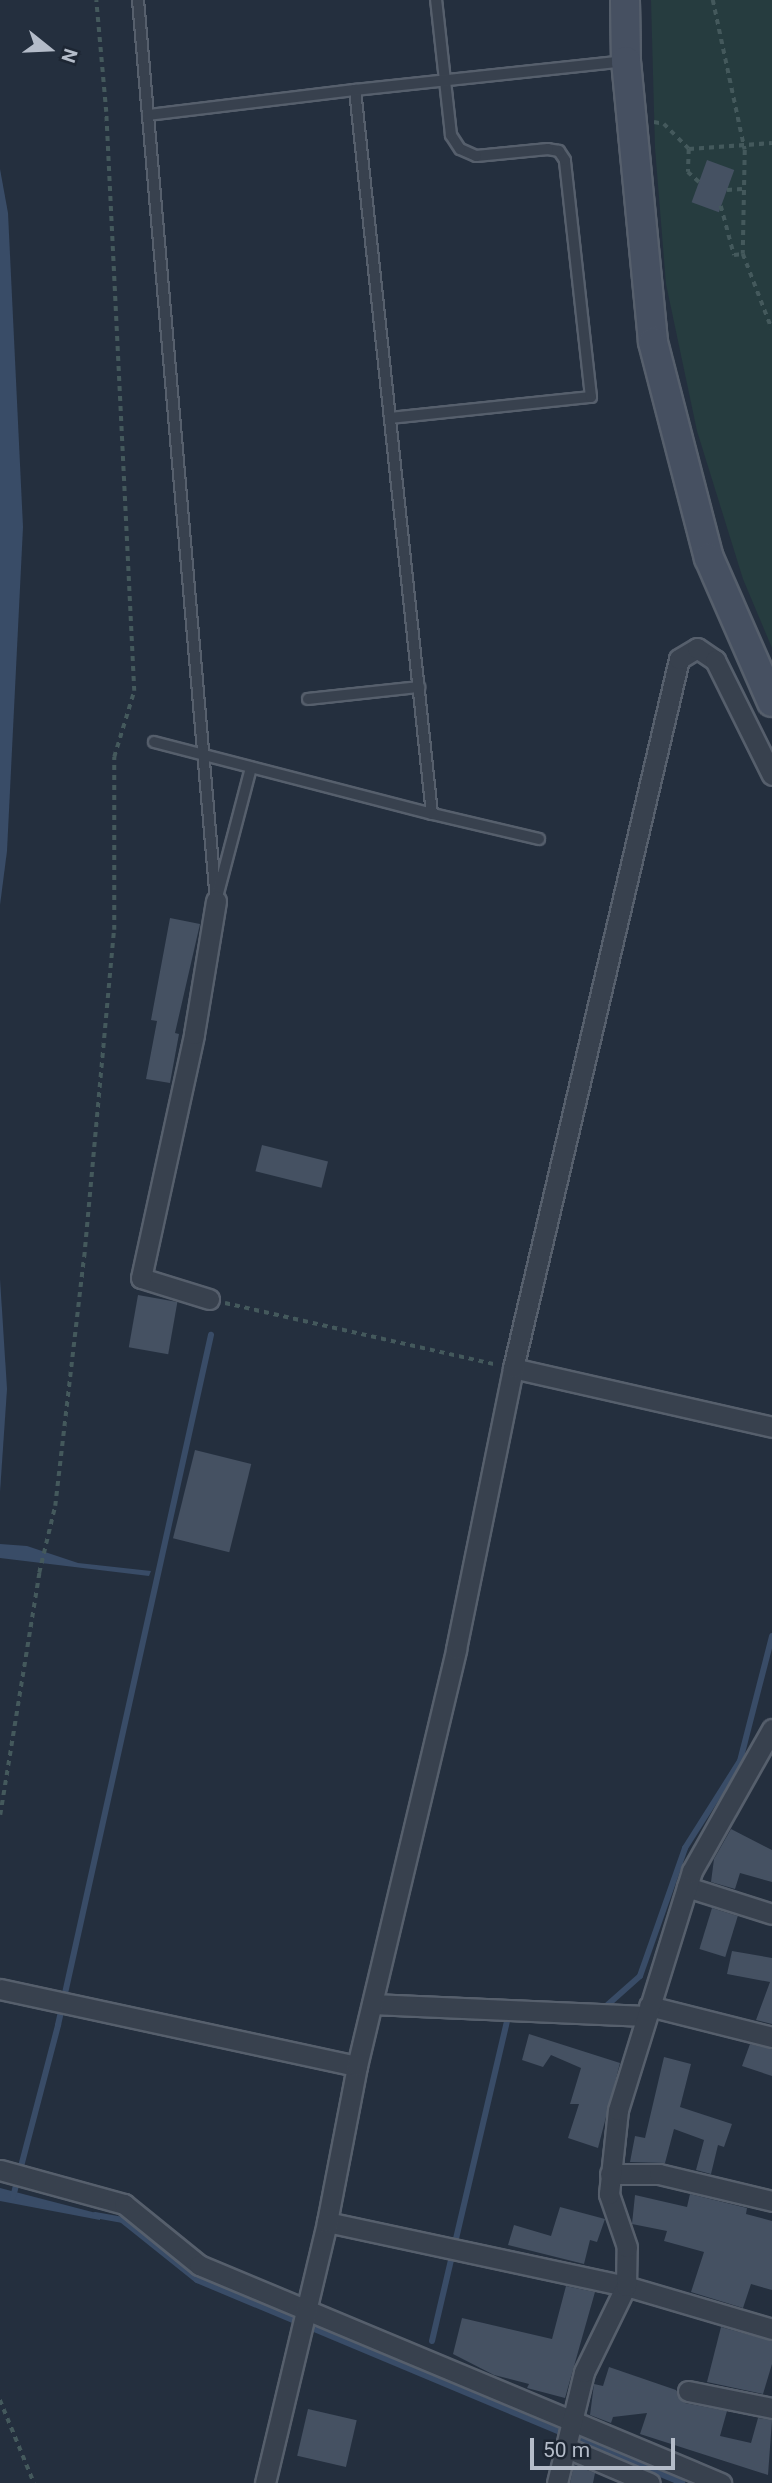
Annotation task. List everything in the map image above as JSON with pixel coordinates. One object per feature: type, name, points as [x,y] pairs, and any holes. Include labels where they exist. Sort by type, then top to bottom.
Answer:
[{"type":"street","points":[[625,0],[626,61],[653,342],[709,558],[772,702]]},
{"type":"street","points":[[265,2483],[327,2222],[357,2066],[456,1649],[513,1368],[679,659],[697,648],[715,660],[772,775]]},
{"type":"street","points":[[209,1299],[141,1278],[194,1034],[216,901]]},
{"type":"street","points":[[513,1368],[772,1427]]},
{"type":"street","points":[[557,2483],[584,2372],[626,2286],[626,2247],[610,2194],[618,2110],[687,1887],[772,1730]]},
{"type":"street","points":[[687,1887],[772,1914]]},
{"type":"street","points":[[0,1989],[357,2066]]},
{"type":"street","points":[[372,2004],[647,2011],[772,2037]]},
{"type":"street","points":[[0,2170],[124,2204],[199,2265],[722,2483]]},
{"type":"street","points":[[610,2174],[659,2174],[772,2201]]},
{"type":"street","points":[[327,2222],[626,2286],[772,2329]]},
{"type":"street","points":[[688,2391],[772,2408]]},
{"type":"street","points":[[565,2447],[650,2483]]},
{"type":"lane","points":[[138,0],[216,901]]},
{"type":"lane","points":[[390,418],[591,397],[565,160],[559,151],[548,149],[476,156],[460,149],[451,135],[436,0]]},
{"type":"lane","points":[[148,114],[446,77],[626,61]]},
{"type":"lane","points":[[355,90],[432,814]]},
{"type":"lane","points":[[308,699],[419,687]]},
{"type":"lane","points":[[154,743],[539,839]]},
{"type":"lane","points":[[216,901],[251,768]]},
{"type":"path","points":[[0,1815],[39,1573],[55,1506],[84,1257],[114,930],[114,757],[134,691],[106,112],[96,0]]},
{"type":"path","points":[[713,0],[744,147],[743,254],[772,329]]},
{"type":"path","points":[[647,120],[664,124],[689,149],[772,143]]},
{"type":"path","points":[[689,149],[688,172],[699,182]]},
{"type":"path","points":[[727,190],[742,189]]},
{"type":"path","points":[[720,206],[734,255],[743,254]]},
{"type":"path","points":[[209,1299],[513,1368]]},
{"type":"path","points":[[0,2400],[34,2483]]},
{"type":"green space","points":[[651,0],[772,0],[772,648],[743,579],[697,431],[666,284],[655,148]]},
{"type":"water","points":[[0,169],[8,213],[23,527],[7,851],[0,905]]},
{"type":"water","points":[[0,1279],[7,1389],[0,1492]]},
{"type":"water","points":[[0,1544],[27,1546],[78,1563],[151,1571],[149,1576],[0,1558]]},
{"type":"water","points":[[0,2188],[100,2214],[100,2220],[0,2201]]},
{"type":"building","points":[[707,160],[734,170],[719,212],[692,202]]},
{"type":"building","points":[[170,918],[200,924],[175,1033],[179,1034],[170,1083],[146,1079],[157,1021],[151,1020]]},
{"type":"building","points":[[262,1145],[328,1161],[321,1188],[255,1171]]},
{"type":"building","points":[[138,1295],[177,1302],[168,1354],[129,1347]]},
{"type":"building","points":[[195,1450],[251,1464],[229,1552],[173,1538]]},
{"type":"building","points":[[731,1829],[772,1850],[772,1882],[740,1873],[735,1889],[711,1882],[714,1859]]},
{"type":"building","points":[[712,1908],[738,1916],[725,1957],[699,1949]]},
{"type":"building","points":[[732,1951],[772,1958],[772,2024],[756,2020],[770,1982],[727,1974]]},
{"type":"building","points":[[529,2034],[620,2063],[598,2148],[568,2138],[579,2104],[570,2104],[581,2068],[551,2055],[543,2067],[522,2060]]},
{"type":"building","points":[[750,2044],[772,2049],[772,2076],[742,2066]]},
{"type":"building","points":[[664,2057],[691,2064],[680,2107],[732,2124],[724,2147],[718,2145],[711,2174],[696,2170],[704,2140],[674,2129],[665,2163],[630,2162],[635,2136],[645,2138]]},
{"type":"building","points":[[690,2194],[747,2208],[746,2214],[772,2221],[772,2290],[751,2284],[743,2308],[691,2292],[704,2252],[664,2241],[667,2231],[632,2224],[635,2195],[687,2207]]},
{"type":"building","points":[[560,2207],[605,2219],[597,2242],[590,2240],[584,2264],[508,2245],[514,2225],[551,2236]]},
{"type":"building","points":[[566,2286],[595,2292],[565,2398],[527,2388],[529,2384],[494,2375],[453,2354],[462,2318],[552,2339]]},
{"type":"building","points":[[721,2327],[772,2341],[772,2364],[763,2394],[707,2382]]},
{"type":"building","points":[[609,2367],[676,2390],[685,2403],[727,2411],[720,2436],[751,2443],[758,2418],[772,2420],[768,2475],[640,2434],[647,2413],[613,2417],[611,2423],[590,2415],[594,2384],[603,2386]]},
{"type":"building","points":[[308,2409],[357,2420],[346,2467],[297,2456]]},
{"type":"building","points":[[574,2465],[595,2473],[593,2483],[570,2483]]},
{"type":"waterway","points":[[13,2197],[58,2025],[211,1335]]},
{"type":"waterway","points":[[604,2008],[640,1976],[685,1848],[740,1761],[772,1636]]},
{"type":"waterway","points":[[432,2341],[509,2012]]},
{"type":"waterway","points":[[95,2215],[122,2220],[197,2280],[682,2483]]}]
